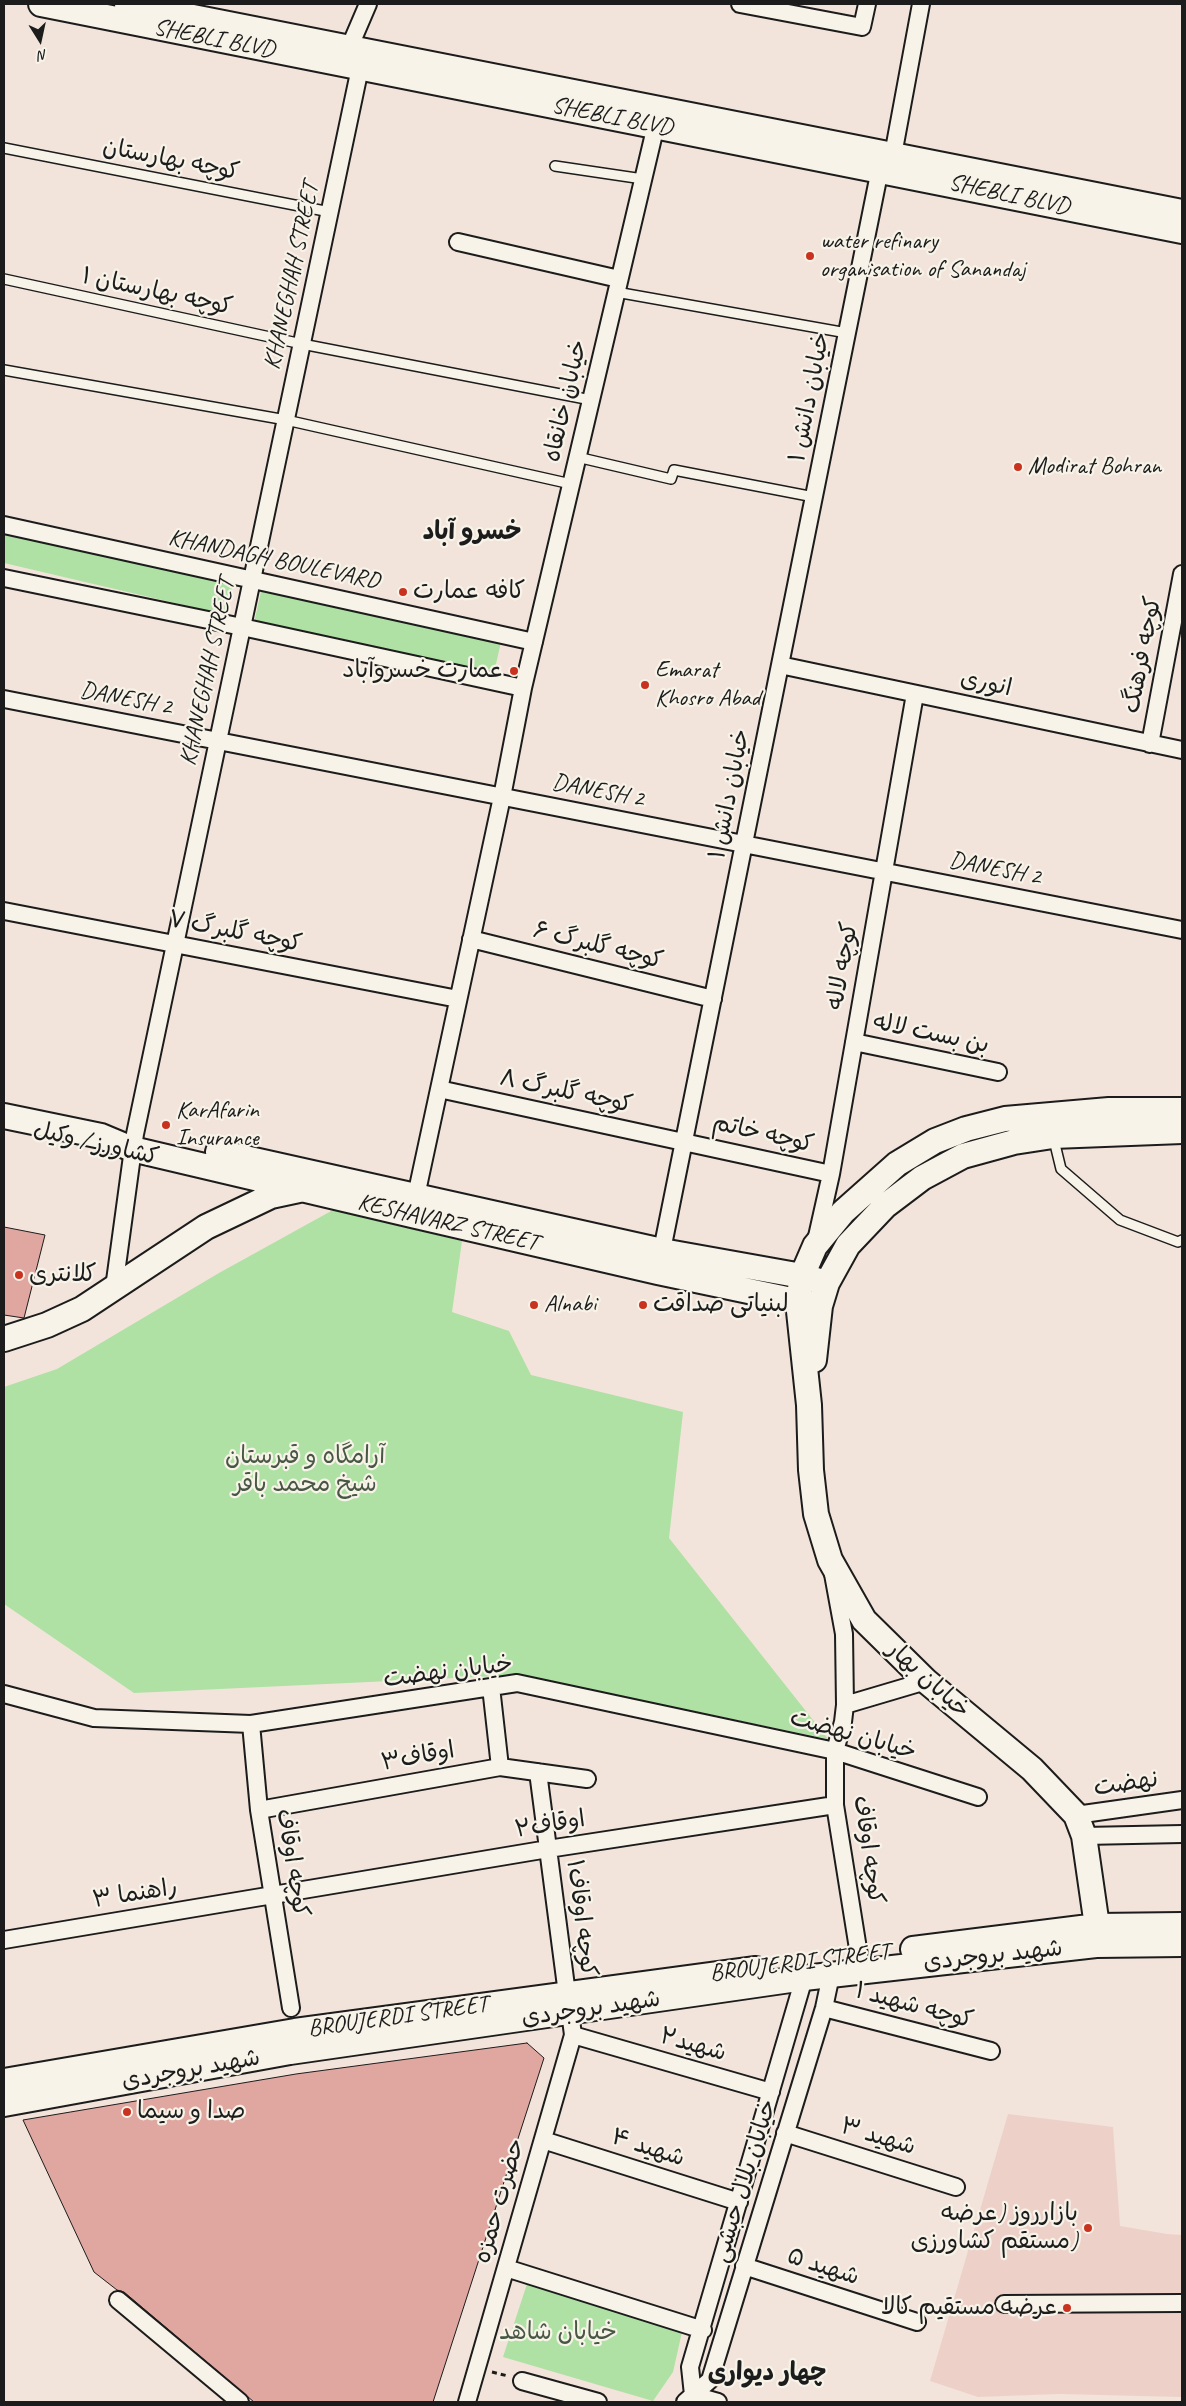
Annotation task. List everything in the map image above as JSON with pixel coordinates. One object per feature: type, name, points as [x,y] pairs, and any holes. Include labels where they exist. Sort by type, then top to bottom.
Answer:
[{"type":"street","name":"SHEBLI BLVD","points":[[41,4],[656,125],[1182,212]]},
{"type":"street","name":"SHEBLI BLVD","points":[[127,4],[350,46],[887,162],[1182,231]]},
{"type":"street","points":[[350,46],[368,4]]},
{"type":"street","points":[[740,4],[862,27],[867,4]]},
{"type":"street","name":"خیابان دانش ۱","points":[[660,1262],[847,333],[922,4]]},
{"type":"street","name":"KHANEGHAH STREET","points":[[114,1288],[133,1145],[360,68]]},
{"type":"street","name":"خیابان خانقاه","points":[[416,1196],[502,796],[523,688],[656,125]]},
{"type":"street","points":[[458,242],[618,285]]},
{"type":"street","name":"KHANDAGH BOULEVARD","points":[[4,525],[534,642]]},
{"type":"street","name":"کوچه فرهنگ","points":[[1150,744],[1182,574]]},
{"type":"street","points":[[4,578],[523,688]]},
{"type":"street","name":"انوری","points":[[780,665],[1182,750]]},
{"type":"street","name":"کوچه لاله","points":[[814,1246],[831,1174],[915,694]]},
{"type":"street","name":"DANESH 2","points":[[4,699],[1182,930]]},
{"type":"street","name":"کوچه گلبرگ ۷","points":[[4,911],[458,999]]},
{"type":"street","name":"کوچه گلبرگ ۶","points":[[471,939],[713,999]]},
{"type":"street","name":"بن بست لاله","points":[[854,1042],[998,1072]]},
{"type":"street","name":"کوچه گلبرگ ۸","points":[[439,1089],[684,1141]]},
{"type":"street","points":[[809,1304],[802,1276],[814,1246],[843,1212],[897,1164],[935,1141],[966,1129],[1005,1119],[1109,1110],[1182,1110]]},
{"type":"street","name":"KESHAVARZ STREET","points":[[4,1116],[101,1136],[305,1189],[660,1262],[802,1276],[827,1283]]},
{"type":"street","name":"کشاورز / وکیل","points":[[4,1123],[133,1145],[199,1166],[271,1196]]},
{"type":"street","points":[[809,1304],[827,1283],[848,1245],[885,1206],[922,1178],[964,1156],[1014,1142],[1053,1136],[1182,1131]]},
{"type":"street","name":"کوچه خاتم","points":[[684,1141],[831,1174]]},
{"type":"street","name":"KESHAVARZ STREET","points":[[133,1145],[416,1196],[809,1304]]},
{"type":"street","points":[[4,1339],[47,1325],[82,1309],[206,1227],[271,1196],[305,1189]]},
{"type":"street","name":"خیابان بهار","points":[[809,1304],[811,1470],[816,1514],[830,1560],[864,1620],[926,1682],[1032,1769],[1080,1826]]},
{"type":"street","name":"کوچه اوقاف","points":[[830,1560],[844,1634],[845,1705],[844,1722],[836,1751],[834,1804],[859,1955]]},
{"type":"street","points":[[845,1705],[926,1682]]},
{"type":"street","name":"خیابان نهضت","points":[[4,1694],[94,1718],[251,1724],[517,1683],[836,1751],[978,1797]]},
{"type":"street","points":[[491,1687],[500,1767]]},
{"type":"street","name":"کوچه اوقاف","points":[[251,1724],[259,1810],[291,2008]]},
{"type":"street","name":"اوقاف۳","points":[[259,1810],[500,1767],[587,1779]]},
{"type":"street","name":"کوچه اوقاف۱","points":[[538,1772],[569,2003]]},
{"type":"street","name":"نهضت","points":[[1080,1826],[1182,1800]]},
{"type":"street","name":"اوقاف۲","points":[[273,1896],[548,1849],[834,1804]]},
{"type":"street","points":[[1097,1936],[1080,1826],[1182,1834]]},
{"type":"street","name":"راهنما ۳","points":[[4,1940],[273,1896]]},
{"type":"street","name":"BROUJERDI STREET","points":[[4,2081],[295,2031],[569,2003],[859,1955],[1097,1936],[1182,1926]]},
{"type":"street","name":"شهید بروجردی","points":[[4,2104],[569,2003],[831,1975],[1097,1936],[1182,1944]]},
{"type":"street","name":"خیابان بلال حبشی","points":[[689,2399],[710,2380],[824,2008],[831,1975]]},
{"type":"street","name":"خیابان بلال حبشی","points":[[689,2399],[690,2367],[703,2330],[804,1978]]},
{"type":"street","name":"حضرت حمزه","points":[[467,2402],[573,2035],[569,2003]]},
{"type":"street","name":"کوچه شهید ۱","points":[[824,2008],[991,2051]]},
{"type":"street","name":"شهید۲","points":[[573,2035],[771,2092]]},
{"type":"street","name":"شهید ۳","points":[[785,2133],[956,2186]]},
{"type":"street","name":"شهید ۴","points":[[543,2140],[740,2202]]},
{"type":"street","name":"شهید ۵","points":[[744,2266],[917,2322]]},
{"type":"street","points":[[506,2268],[703,2330]]},
{"type":"street","points":[[118,2300],[240,2402]]},
{"type":"street","points":[[1004,2304],[1182,2304]]},
{"type":"street","points":[[522,2380],[598,2402]]},
{"type":"street","points":[[689,2399],[718,2402]]},
{"type":"lane","name":"کوچه بهارستان","points":[[4,148],[330,212]]},
{"type":"lane","points":[[555,166],[643,179]]},
{"type":"lane","name":"کوچه بهارستان ۱","points":[[4,279],[302,344],[590,400]]},
{"type":"lane","points":[[618,285],[847,333]]},
{"type":"lane","points":[[4,370],[286,420],[571,484]]},
{"type":"lane","points":[[577,457],[671,479],[674,470],[814,497]]},
{"type":"lane","points":[[1053,1136],[1061,1169],[1120,1220],[1180,1241]]},
{"type":"path","points":[[477,2368],[522,2380]]},
{"type":"shaded area","name":"عرضه مستقیم کالا","points":[[1008,2114],[1113,2127],[1120,2226],[1182,2235],[1182,2397],[1059,2394],[978,2397],[930,2381]]},
{"type":"green space","points":[[4,526],[234,580],[226,615],[4,563]]},
{"type":"green space","points":[[262,587],[501,642],[493,677],[254,623]]},
{"type":"green space","name":"آرامگاه و قبرستان شیخ محمد باقر","points":[[333,1210],[462,1241],[452,1312],[509,1331],[531,1375],[683,1412],[669,1538],[828,1739],[518,1675],[134,1693],[4,1604],[4,1387],[57,1369],[219,1273]]},
{"type":"green space","name":"خیابان شاهد","points":[[527,2284],[682,2332],[673,2372],[653,2401],[503,2357]]},
{"type":"building","name":"کلانتری","points":[[4,1227],[45,1235],[24,1318],[4,1315]]},
{"type":"building","points":[[527,2043],[544,2058],[433,2402],[254,2402],[124,2292],[117,2290],[94,2272],[23,2120],[296,2074]]},
{"type":"place","name":"water refinary organisation of Sanandaj","points":[[810,256]]},
{"type":"place","name":"Modirat Bohran","points":[[1018,467]]},
{"type":"place","name":"کافه عمارت","points":[[403,592]]},
{"type":"place","name":"عمارت خسروآباد","points":[[514,671]]},
{"type":"place","name":"Emarat Khosro Abad","points":[[645,685]]},
{"type":"place","name":"KarAfarin Insurance","points":[[166,1125]]},
{"type":"place","name":"کلانتری","points":[[19,1275]]},
{"type":"place","name":"Alnabi","points":[[534,1305]]},
{"type":"place","name":"لبنیاتی ‌صداقت","points":[[643,1305]]},
{"type":"place","name":"صدا و سیما","points":[[127,2112]]},
{"type":"place","name":"بازارروز (عرضه مستقم کشاورزی)","points":[[1088,2228]]},
{"type":"place","name":"عرضه مستقیم کالا","points":[[1067,2308]]},
{"type":"district","name":"خسرو آباد","points":[[472,532]]},
{"type":"district","name":"چهار دیواری","points":[[767,2373]]}]
